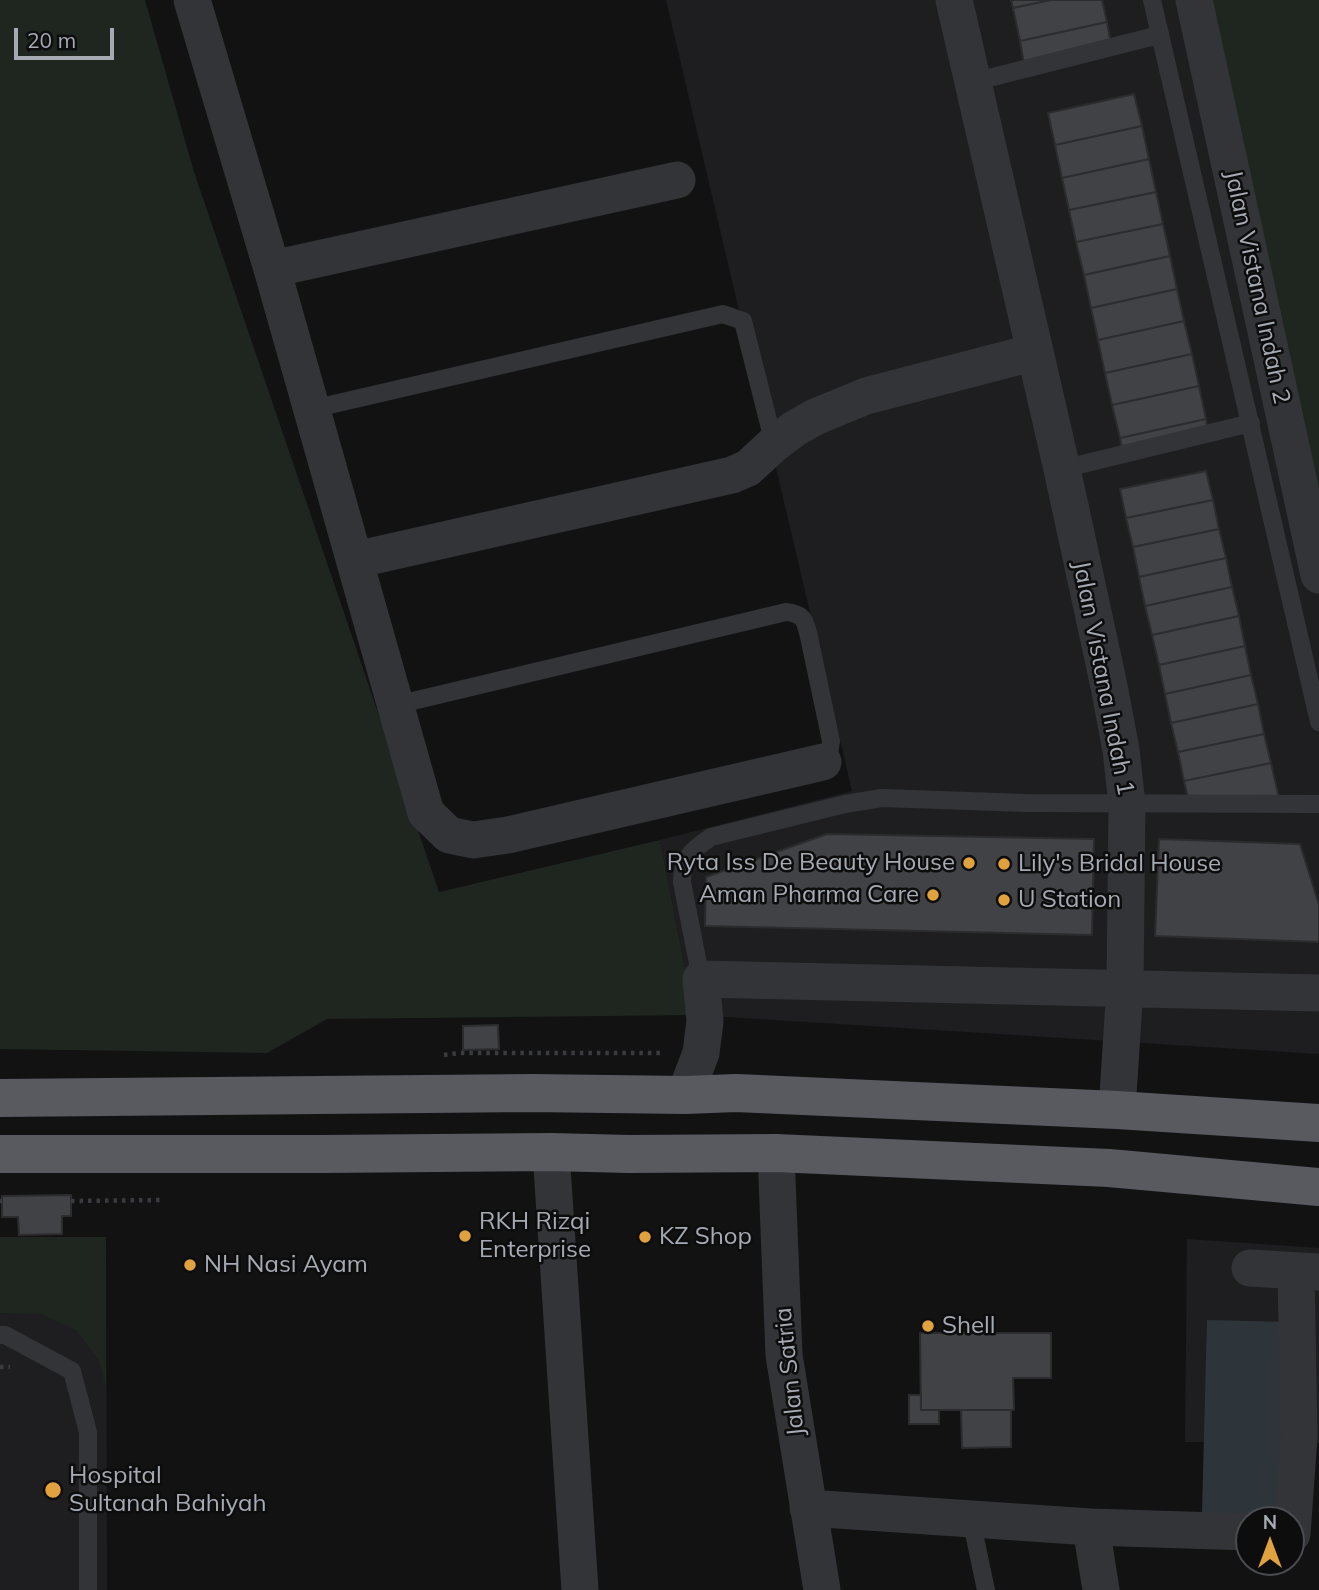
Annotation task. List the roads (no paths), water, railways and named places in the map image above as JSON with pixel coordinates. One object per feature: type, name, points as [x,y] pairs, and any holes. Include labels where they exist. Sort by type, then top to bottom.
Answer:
[{"type":"highway","points":[[0,1098],[736,1093],[1117,1110],[1319,1123]]},
{"type":"highway","points":[[0,1154],[776,1153],[1109,1168],[1319,1187]]},
{"type":"street","points":[[191,0],[272,269],[426,813],[449,835],[473,840],[508,835],[823,762]]},
{"type":"street","name":"Jalan Vistana Indah 1","points":[[954,0],[1062,469],[1121,750],[1127,804],[1125,987],[1117,1110]]},
{"type":"street","name":"Jalan Vistana Indah 2","points":[[1194,0],[1319,575]]},
{"type":"street","points":[[272,269],[677,180]]},
{"type":"street","points":[[355,559],[732,475],[748,468],[784,436],[815,417],[866,396],[1035,352]]},
{"type":"street","points":[[685,1095],[701,1054],[705,1021],[701,979],[1319,993]]},
{"type":"street","points":[[551,1152],[580,1590]]},
{"type":"street","name":"Jalan Satria","points":[[776,1153],[784,1355],[822,1590]]},
{"type":"street","points":[[1250,1268],[1307,1272],[1309,1437],[1296,1506]]},
{"type":"street","points":[[808,1508],[1091,1527],[1235,1532]]},
{"type":"street","points":[[1091,1527],[1101,1590]]},
{"type":"lane","points":[[1152,0],[1319,722]]},
{"type":"lane","points":[[973,82],[1159,35]]},
{"type":"lane","points":[[312,410],[723,314],[743,321],[784,436]]},
{"type":"lane","points":[[1062,469],[1251,423]]},
{"type":"lane","points":[[396,705],[786,612],[797,613],[805,620],[810,637],[831,741],[829,754],[823,762]]},
{"type":"lane","points":[[701,979],[682,882],[682,868],[694,848],[711,837],[845,804],[882,798],[1025,803],[1319,804]]},
{"type":"lane","points":[[0,1335],[5,1335],[72,1371],[88,1432],[88,1590]]},
{"type":"lane","points":[[971,1519],[986,1590]]},
{"type":"place","name":"Ryta Iss De Beauty House","points":[[969,863]]},
{"type":"place","name":"Lily's Bridal House","points":[[1004,864]]},
{"type":"place","name":"Aman Pharma Care","points":[[933,895]]},
{"type":"place","name":"U Station","points":[[1004,900]]},
{"type":"place","name":"RKH Rizqi Enterprise","points":[[465,1236]]},
{"type":"place","name":"KZ Shop","points":[[645,1237]]},
{"type":"place","name":"NH Nasi Ayam","points":[[190,1265]]},
{"type":"place","name":"Shell","points":[[928,1326]]},
{"type":"place","name":"Hospital Sultanah Bahiyah","points":[[53,1490]]}]
